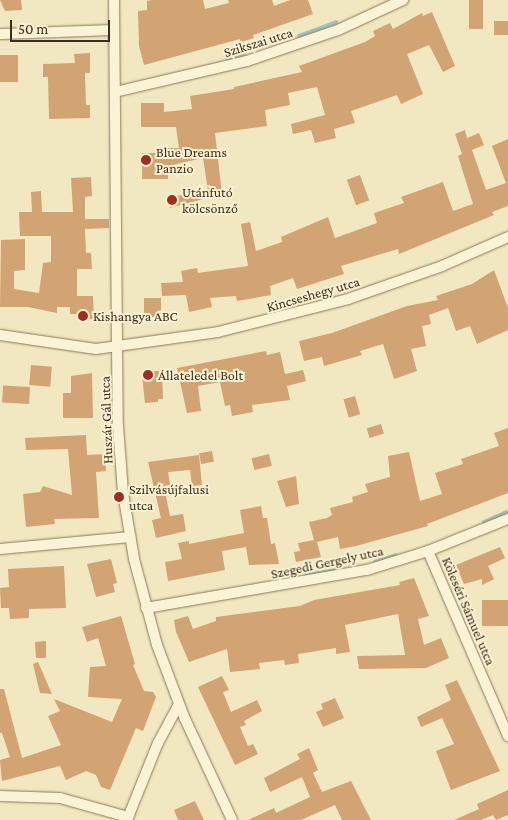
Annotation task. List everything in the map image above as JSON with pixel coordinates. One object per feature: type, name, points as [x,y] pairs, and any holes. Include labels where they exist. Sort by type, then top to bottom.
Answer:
[{"type":"street","name":"Huszár Gál utca","points":[[114,0],[120,461],[130,537],[146,608],[179,704],[232,820]]},
{"type":"street","name":"Szikszai utca","points":[[115,92],[248,61],[338,30],[403,0]]},
{"type":"street","points":[[0,34],[114,30]]},
{"type":"street","name":"Kincseshegy utca","points":[[0,335],[89,348],[118,347],[218,332],[308,311],[407,279],[508,237]]},
{"type":"street","name":"Szegedi Gergely utca","points":[[146,608],[351,573],[428,551],[508,519]]},
{"type":"street","points":[[0,548],[130,537]]},
{"type":"street","name":"Köleséri Sámuel utca","points":[[428,551],[508,736]]},
{"type":"street","points":[[0,796],[60,798],[127,818],[158,743],[179,704]]},
{"type":"building","points":[[0,0],[21,0],[22,10],[5,11]]},
{"type":"building","points":[[203,0],[205,9],[229,3],[228,0],[272,0],[274,6],[290,0],[308,0],[313,14],[253,35],[254,38],[241,42],[240,39],[144,65],[139,46],[138,11],[147,10],[147,1]]},
{"type":"building","points":[[469,0],[483,0],[483,29],[469,29]]},
{"type":"building","points":[[432,12],[455,66],[443,72],[429,45],[407,54],[423,94],[401,104],[397,95],[351,111],[355,123],[334,129],[336,138],[315,143],[311,130],[293,134],[291,124],[325,115],[317,87],[288,93],[290,105],[265,110],[267,126],[215,133],[222,194],[209,197],[203,158],[168,166],[168,179],[142,179],[142,153],[157,153],[157,148],[179,148],[176,127],[141,127],[141,103],[164,103],[164,112],[192,109],[190,96],[234,89],[234,87],[302,72],[299,66],[365,42],[375,36],[373,31],[390,23],[393,29],[422,13],[423,16]]},
{"type":"building","points":[[494,21],[508,21],[508,35],[494,35]]},
{"type":"building","points":[[90,53],[90,73],[85,73],[86,105],[90,105],[90,118],[49,119],[48,77],[43,77],[43,64],[75,63],[74,54]]},
{"type":"building","points":[[0,55],[18,55],[18,82],[0,82]]},
{"type":"building","points":[[465,130],[467,138],[479,133],[484,145],[472,150],[486,190],[506,183],[492,146],[508,139],[508,206],[492,212],[494,215],[399,254],[398,249],[341,266],[344,274],[297,289],[293,278],[270,286],[271,295],[237,301],[236,296],[210,298],[212,307],[189,312],[186,295],[162,296],[161,283],[183,282],[181,271],[197,268],[198,273],[248,266],[241,224],[250,222],[256,251],[282,242],[281,237],[328,217],[335,238],[377,223],[374,213],[404,203],[401,197],[443,182],[453,211],[473,204],[458,156],[462,154],[455,134]]},
{"type":"building","points":[[360,175],[369,200],[356,205],[347,180]]},
{"type":"building","points":[[91,177],[92,196],[85,197],[85,219],[109,219],[109,228],[85,229],[86,253],[91,253],[92,269],[77,269],[77,296],[93,296],[94,319],[78,320],[78,314],[70,314],[70,307],[57,307],[57,313],[28,307],[0,307],[1,240],[25,239],[25,270],[14,271],[14,289],[39,293],[43,263],[51,262],[51,236],[20,236],[19,212],[32,212],[31,192],[41,191],[42,212],[73,212],[71,178]]},
{"type":"building","points":[[202,192],[203,199],[170,208],[169,197]]},
{"type":"building","points":[[494,270],[508,308],[508,330],[477,344],[470,326],[456,331],[448,308],[429,315],[431,324],[422,326],[426,346],[411,349],[417,371],[394,379],[383,344],[360,351],[362,355],[324,366],[322,357],[304,361],[299,341],[332,333],[407,306],[438,300],[436,296],[472,284]]},
{"type":"building","points":[[144,298],[161,298],[161,317],[144,317]]},
{"type":"building","points":[[266,351],[267,355],[280,352],[285,374],[303,370],[306,381],[287,386],[290,400],[252,405],[253,412],[232,416],[230,405],[225,406],[220,382],[198,386],[201,411],[187,413],[177,368]]},
{"type":"building","points":[[31,365],[52,367],[50,387],[29,385]]},
{"type":"building","points":[[147,371],[162,371],[163,399],[158,399],[158,402],[145,403],[142,376]]},
{"type":"building","points":[[92,373],[93,418],[63,418],[63,393],[71,393],[71,376]]},
{"type":"building","points":[[3,386],[30,387],[29,404],[2,403]]},
{"type":"building","points":[[355,396],[360,414],[349,418],[343,399]]},
{"type":"building","points":[[381,424],[384,434],[370,438],[367,428]]},
{"type":"building","points":[[508,428],[508,493],[427,524],[428,526],[356,546],[340,549],[338,537],[317,542],[321,557],[296,562],[294,552],[300,551],[298,543],[314,540],[309,522],[327,518],[332,515],[330,508],[353,502],[352,497],[368,492],[365,484],[390,477],[388,456],[409,452],[420,501],[442,494],[435,473],[463,464],[461,459],[499,446],[494,433]]},
{"type":"building","points":[[86,435],[87,455],[105,454],[106,471],[96,472],[99,518],[54,519],[55,524],[26,527],[23,494],[40,492],[43,486],[72,495],[68,449],[26,450],[25,438]]},
{"type":"building","points":[[212,451],[214,462],[201,464],[199,453]]},
{"type":"building","points":[[269,454],[272,466],[254,470],[252,458]]},
{"type":"building","points":[[199,455],[202,485],[192,486],[190,470],[168,472],[170,485],[164,486],[170,516],[183,514],[186,531],[156,538],[152,520],[161,518],[148,462]]},
{"type":"building","points":[[296,476],[299,504],[286,507],[277,481]]},
{"type":"building","points":[[261,506],[263,518],[267,518],[271,544],[275,543],[279,564],[249,565],[246,547],[222,551],[225,570],[168,581],[165,562],[182,559],[178,543],[189,541],[189,544],[244,533],[240,510]]},
{"type":"building","points":[[500,547],[505,558],[488,566],[494,579],[482,585],[482,579],[464,584],[456,565]]},
{"type":"building","points":[[111,559],[117,583],[113,584],[115,592],[96,597],[87,564]]},
{"type":"building","points":[[64,566],[66,608],[29,609],[29,618],[10,619],[9,608],[1,608],[0,588],[9,587],[8,569]]},
{"type":"building","points":[[414,578],[429,616],[418,619],[424,645],[441,638],[449,658],[426,668],[359,669],[357,656],[405,655],[398,614],[345,625],[350,652],[336,654],[336,648],[298,654],[299,663],[285,665],[284,660],[259,663],[260,669],[230,672],[227,649],[189,662],[176,632],[174,620],[188,616],[193,629],[216,621],[216,617],[300,606],[314,600],[400,585],[399,582]]},
{"type":"building","points":[[482,600],[508,600],[508,626],[482,626]]},
{"type":"building","points":[[121,616],[135,664],[133,665],[144,691],[153,692],[156,697],[143,731],[136,728],[110,790],[101,787],[96,775],[86,771],[66,780],[60,766],[2,781],[0,760],[10,757],[2,733],[0,733],[0,689],[4,689],[22,758],[61,745],[48,716],[60,711],[54,699],[112,722],[122,699],[88,697],[90,667],[106,666],[98,638],[87,642],[82,627]]},
{"type":"building","points":[[46,641],[46,658],[36,658],[35,642]]},
{"type":"building","points":[[38,662],[52,694],[40,693],[33,664]]},
{"type":"building","points":[[222,676],[229,690],[223,692],[231,712],[257,700],[262,711],[244,721],[246,725],[240,727],[248,746],[253,744],[258,754],[235,765],[198,687]]},
{"type":"building","points":[[457,680],[500,771],[451,790],[436,751],[454,744],[442,718],[421,727],[417,717],[451,700],[445,685]]},
{"type":"building","points":[[335,698],[344,718],[323,727],[316,712],[323,709],[321,704]]},
{"type":"building","points":[[309,748],[318,770],[313,773],[322,792],[351,781],[371,820],[342,820],[335,805],[301,820],[248,820],[274,808],[276,813],[310,797],[302,777],[270,792],[264,778],[300,759],[297,754]]},
{"type":"building","points":[[508,790],[508,815],[496,820],[493,815],[481,820],[454,820],[479,809],[477,804]]},
{"type":"building","points":[[195,801],[204,820],[178,820],[174,810]]},
{"type":"waterway","points":[[299,36],[337,22]]},
{"type":"waterway","points":[[227,58],[244,54]]},
{"type":"waterway","points":[[484,522],[506,512]]},
{"type":"waterway","points":[[375,562],[396,555]]},
{"type":"waterway","points":[[306,575],[336,570]]},
{"type":"place","name":"Blue Dreams Panzio","points":[[146,160]]},
{"type":"place","name":"Utánfutó kölcsönző","points":[[172,200]]},
{"type":"place","name":"Kishangya ABC","points":[[83,316]]},
{"type":"place","name":"Állateledel Bolt","points":[[148,375]]},
{"type":"place","name":"Szilvásújfalusi utca","points":[[119,497]]}]
